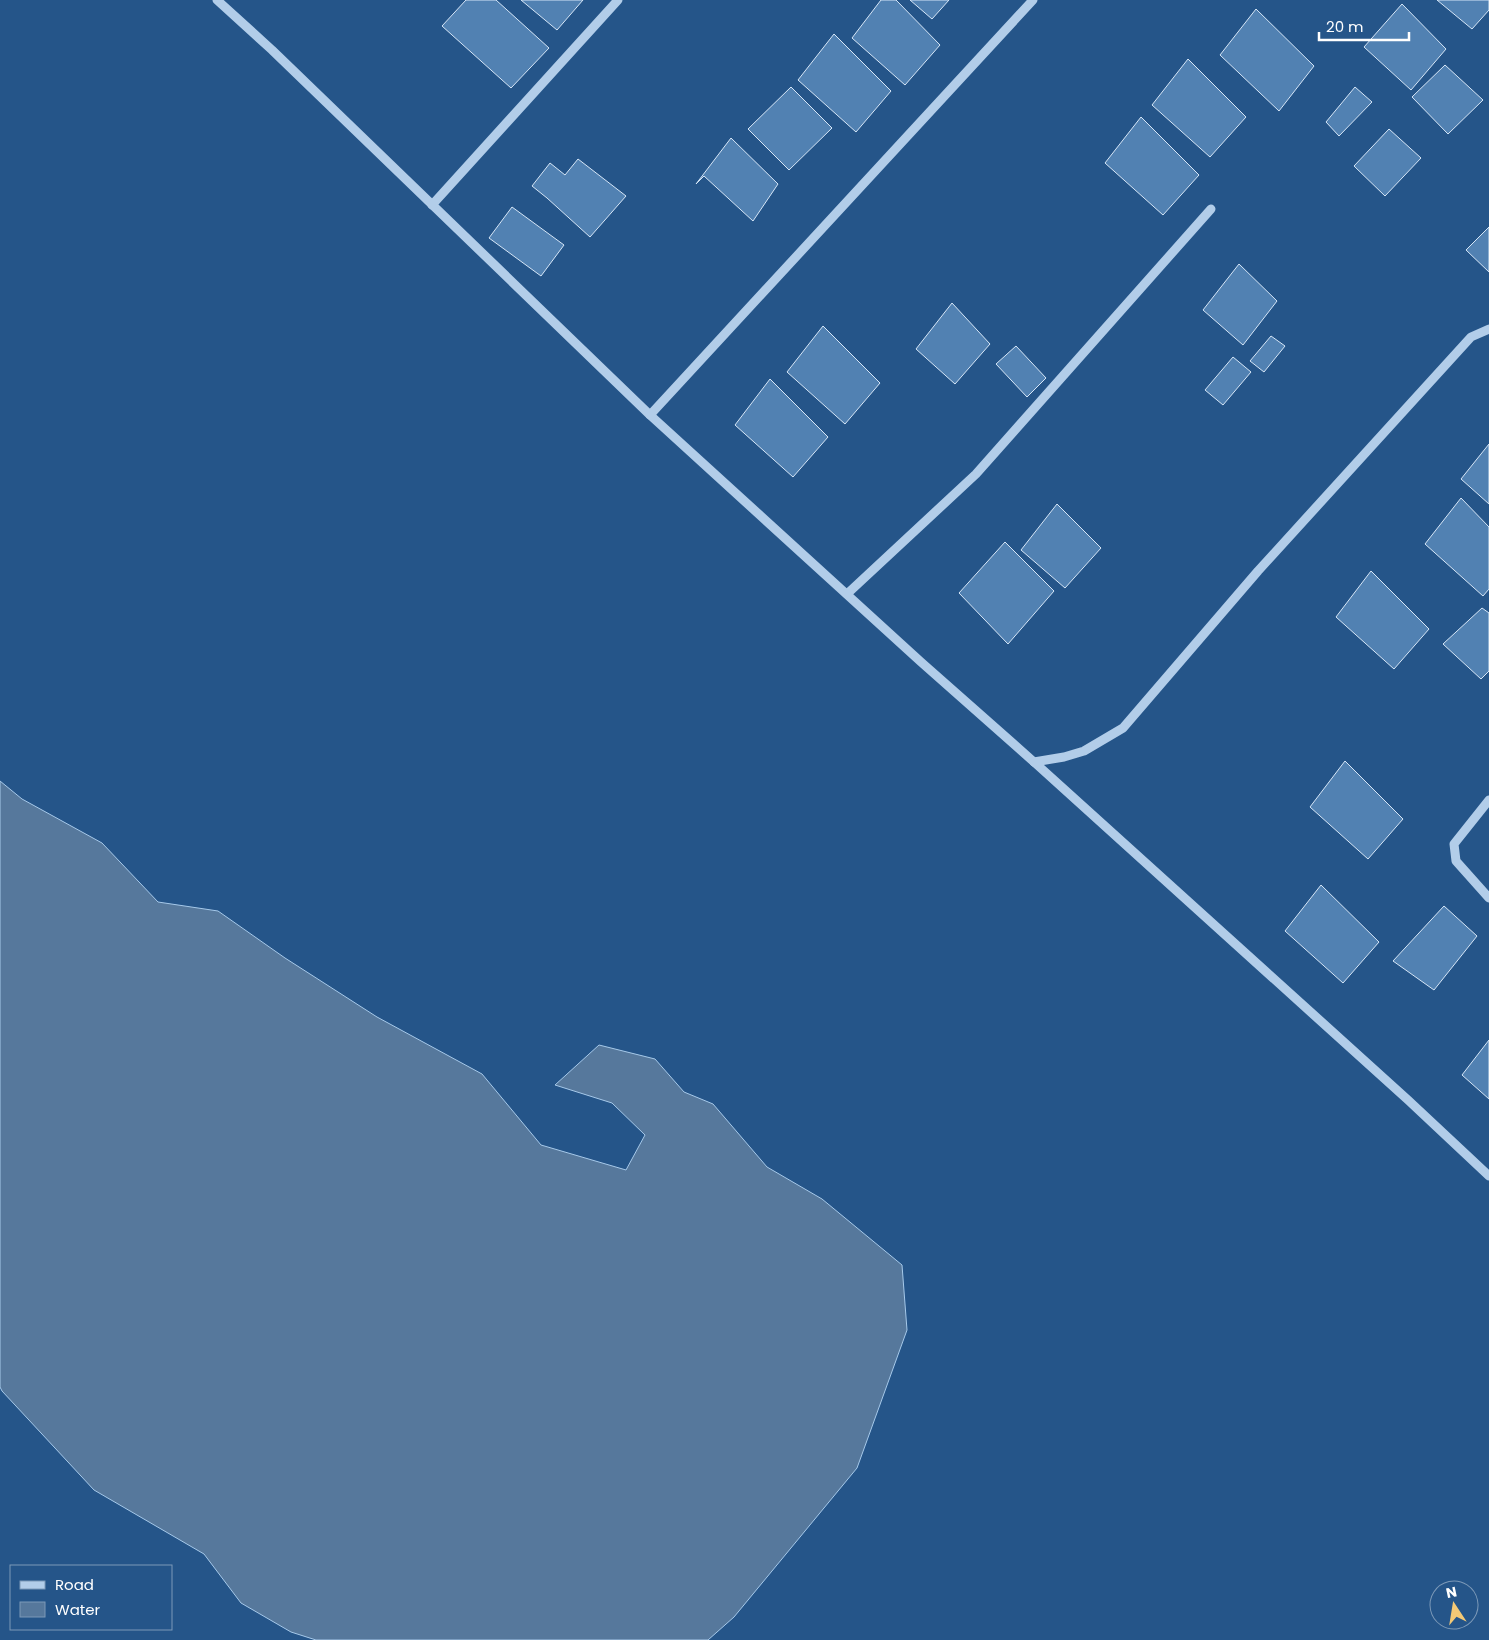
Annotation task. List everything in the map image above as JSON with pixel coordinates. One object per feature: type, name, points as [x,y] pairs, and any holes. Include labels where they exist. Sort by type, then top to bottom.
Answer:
[{"type":"street","points":[[217,0],[279,57],[650,415],[1408,1100],[1489,1176]]},
{"type":"street","points":[[432,205],[618,0]]},
{"type":"street","points":[[650,415],[1033,0]]},
{"type":"street","points":[[847,594],[976,474],[1211,209]]},
{"type":"street","points":[[1034,762],[1064,757],[1084,751],[1123,728],[1258,572],[1471,336],[1489,329]]},
{"type":"street","points":[[1489,800],[1454,844],[1456,861],[1489,898]]},
{"type":"water","points":[[0,781],[22,799],[102,843],[158,902],[218,911],[285,958],[377,1017],[482,1074],[541,1145],[626,1170],[645,1135],[612,1103],[555,1085],[599,1045],[655,1059],[684,1092],[713,1104],[767,1167],[822,1199],[902,1265],[907,1330],[857,1468],[734,1617],[708,1640],[316,1640],[291,1632],[241,1603],[204,1554],[94,1490],[2,1391],[0,1387]]},
{"type":"building","points":[[466,0],[496,0],[549,48],[511,88],[442,26]]},
{"type":"building","points":[[521,0],[583,0],[557,30]]},
{"type":"building","points":[[881,0],[896,0],[940,45],[905,85],[852,38]]},
{"type":"building","points":[[910,0],[949,0],[932,19]]},
{"type":"building","points":[[1437,0],[1489,0],[1489,10],[1472,29]]},
{"type":"building","points":[[1402,4],[1446,49],[1411,90],[1364,47]]},
{"type":"building","points":[[1256,9],[1314,66],[1279,111],[1220,55]]},
{"type":"building","points":[[834,34],[891,91],[856,132],[798,80]]},
{"type":"building","points":[[1188,59],[1246,117],[1210,157],[1152,105]]},
{"type":"building","points":[[1445,65],[1483,100],[1448,134],[1412,97]]},
{"type":"building","points":[[791,87],[832,128],[789,170],[748,129]]},
{"type":"building","points":[[1355,87],[1372,102],[1339,136],[1326,122]]},
{"type":"building","points":[[1141,117],[1199,175],[1163,215],[1105,163]]},
{"type":"building","points":[[1389,129],[1421,158],[1385,196],[1354,166]]},
{"type":"building","points":[[731,138],[778,184],[753,221],[704,176],[696,184]]},
{"type":"building","points":[[578,159],[626,196],[590,237],[532,186],[550,163],[565,175]]},
{"type":"building","points":[[512,207],[564,245],[541,276],[489,238]]},
{"type":"building","points":[[1489,227],[1489,272],[1466,250]]},
{"type":"building","points":[[1239,264],[1277,301],[1243,345],[1203,310]]},
{"type":"building","points":[[952,303],[990,344],[955,384],[916,349]]},
{"type":"building","points":[[823,326],[880,383],[845,424],[787,372]]},
{"type":"building","points":[[1271,336],[1285,346],[1264,372],[1250,361]]},
{"type":"building","points":[[1016,346],[1046,378],[1027,397],[996,364]]},
{"type":"building","points":[[1233,357],[1251,372],[1223,405],[1205,390]]},
{"type":"building","points":[[770,379],[828,437],[793,477],[735,425]]},
{"type":"building","points":[[1489,444],[1489,504],[1461,479]]},
{"type":"building","points":[[1461,498],[1489,527],[1489,589],[1483,596],[1425,544]]},
{"type":"building","points":[[1057,504],[1101,548],[1065,588],[1021,550]]},
{"type":"building","points":[[1005,542],[1054,591],[1008,644],[959,593]]},
{"type":"building","points":[[1371,571],[1429,629],[1394,669],[1336,617]]},
{"type":"building","points":[[1482,608],[1489,613],[1489,671],[1481,679],[1443,644]]},
{"type":"building","points":[[1345,761],[1403,819],[1368,859],[1310,807]]},
{"type":"building","points":[[1321,885],[1379,942],[1343,983],[1285,931]]},
{"type":"building","points":[[1444,906],[1477,936],[1434,990],[1393,961]]},
{"type":"building","points":[[1489,1040],[1489,1099],[1462,1075]]}]
